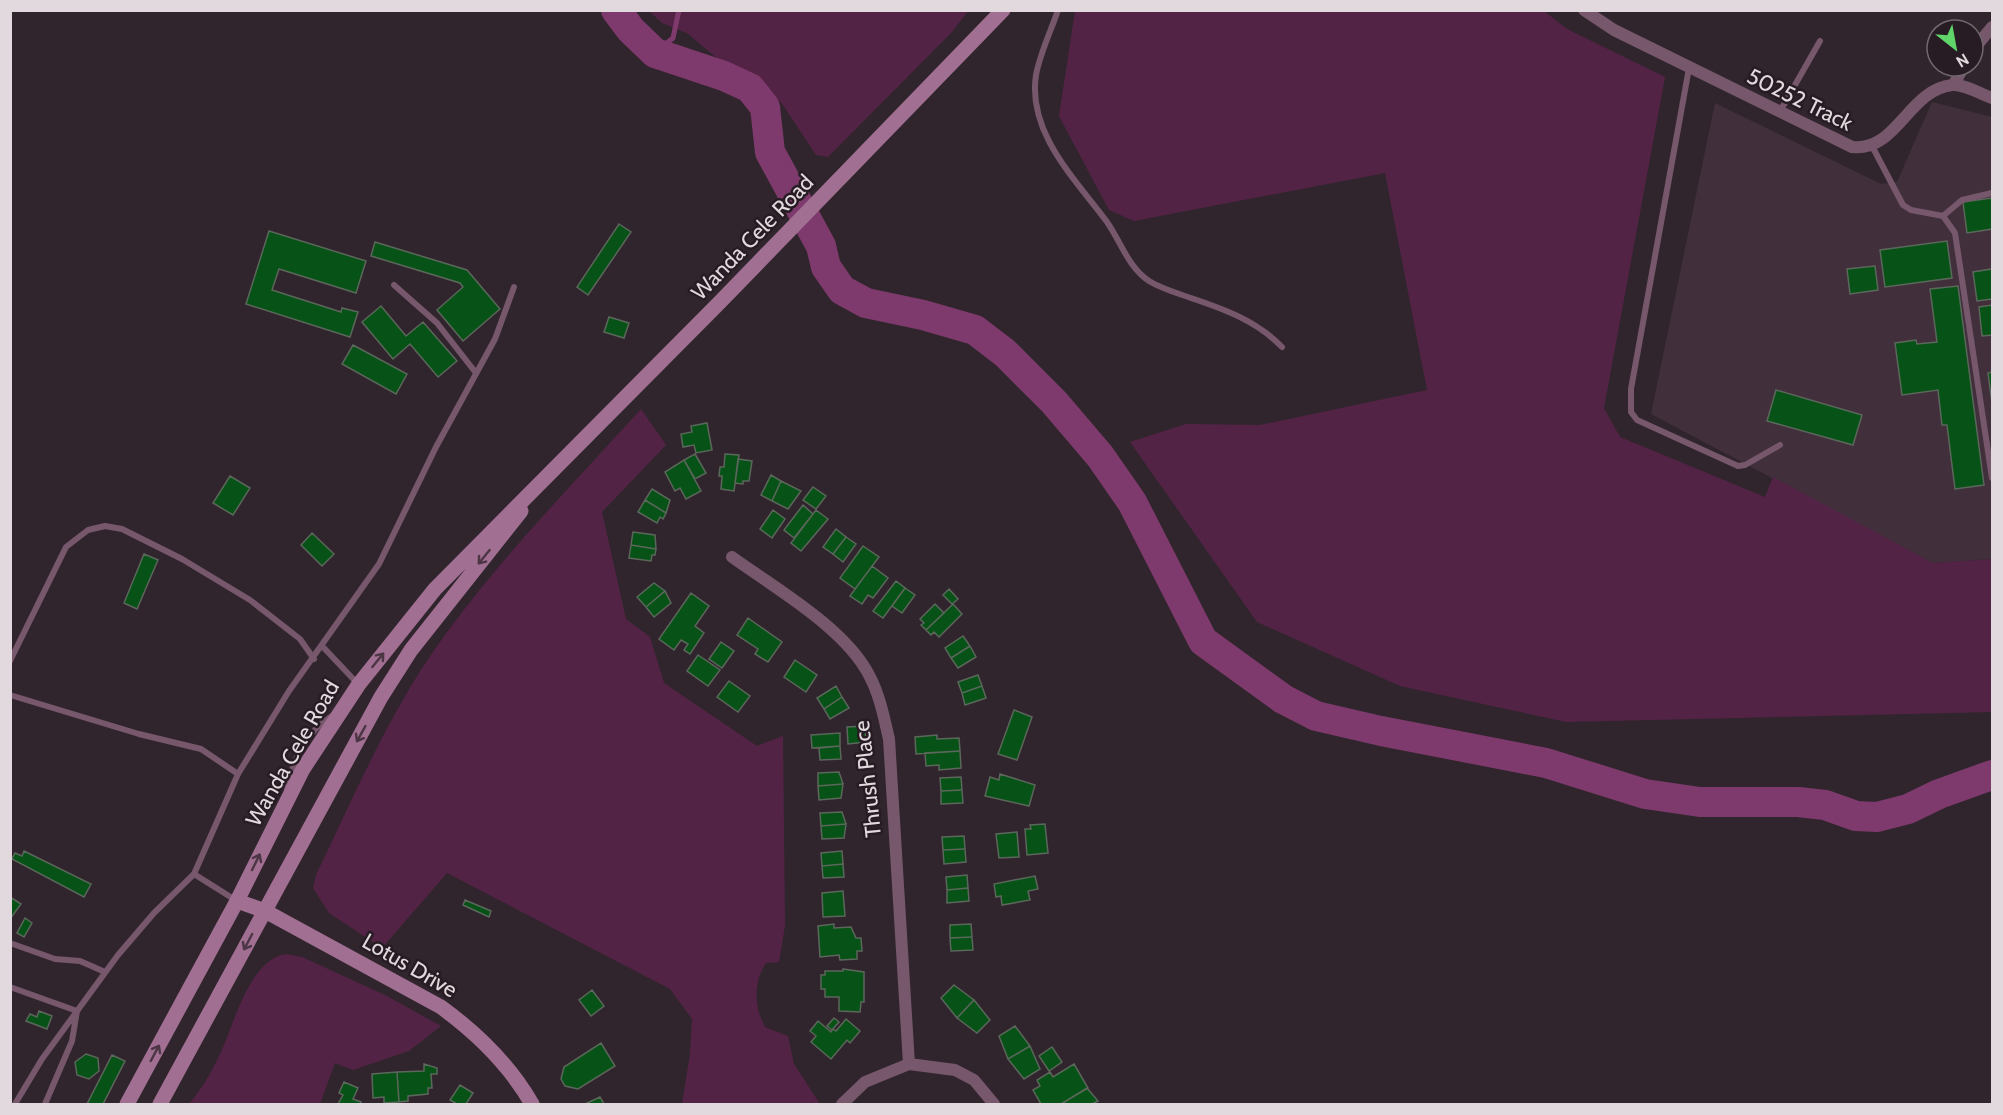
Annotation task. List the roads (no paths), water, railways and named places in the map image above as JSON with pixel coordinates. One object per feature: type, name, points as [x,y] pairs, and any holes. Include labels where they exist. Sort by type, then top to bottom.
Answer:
[{"type":"street","name":"Wanda Cele Road","points":[[127,1104],[237,901],[287,798],[359,684],[435,589],[720,302],[1003,10]]},
{"type":"street","name":"50252 Track","points":[[1584,10],[1614,30],[1852,147],[1872,146],[1888,135],[1929,94],[1954,84]]},
{"type":"street","points":[[1957,78],[1954,84],[1992,98]]},
{"type":"street","name":"Wanda Cele Road","points":[[160,1104],[381,698],[411,650],[509,527],[531,493]]},
{"type":"street","name":"Thrush Place","points":[[732,556],[844,640],[870,677],[880,702],[888,739],[909,1064]]},
{"type":"street","name":"Lotus Drive","points":[[237,901],[265,911],[441,1007],[467,1026],[500,1058],[532,1104]]},
{"type":"street","points":[[843,1104],[845,1099],[865,1082],[909,1064],[955,1070],[974,1080],[994,1104]]},
{"type":"lane","points":[[1058,10],[1036,75],[1036,93],[1042,125],[1059,158],[1109,225],[1135,269],[1149,281],[1240,316],[1271,336],[1282,347]]},
{"type":"lane","points":[[1779,113],[1820,41]]},
{"type":"lane","points":[[1689,68],[1631,389],[1631,412],[1637,420],[1738,466],[1745,465],[1780,445]]},
{"type":"lane","points":[[1872,146],[1903,205],[1911,210],[1943,216],[1955,232],[1992,478]]},
{"type":"lane","points":[[1943,216],[1962,200],[1992,193]]},
{"type":"lane","points":[[394,285],[437,323],[476,373]]},
{"type":"lane","points":[[15,1104],[42,1059],[105,972],[154,913],[194,874],[209,845],[238,774],[289,692],[323,647],[379,564],[495,339],[514,288]]},
{"type":"lane","points":[[10,661],[66,547],[87,530],[105,526],[122,529],[182,559],[250,600],[300,639],[314,659]]},
{"type":"lane","points":[[323,647],[359,684]]},
{"type":"lane","points":[[10,695],[139,735],[201,749],[238,774]]},
{"type":"lane","points":[[194,874],[237,901]]},
{"type":"lane","points":[[10,943],[55,959],[80,961],[105,972]]},
{"type":"lane","points":[[10,987],[77,1011]]},
{"type":"lane","points":[[45,1104],[72,1041],[77,1011]]},
{"type":"waterway","points":[[616,10],[631,30],[655,53],[724,76],[750,88],[765,107],[770,152],[821,246],[826,267],[842,290],[866,303],[923,315],[975,330],[1005,353],[1054,402],[1100,456],[1132,502],[1203,641],[1283,699],[1316,716],[1546,763],[1645,794],[1700,802],[1798,802],[1825,805],[1856,816],[1877,817],[1908,809],[1939,794],[1992,775]]},
{"type":"waterway","points":[[655,53],[673,38],[679,10]]}]
